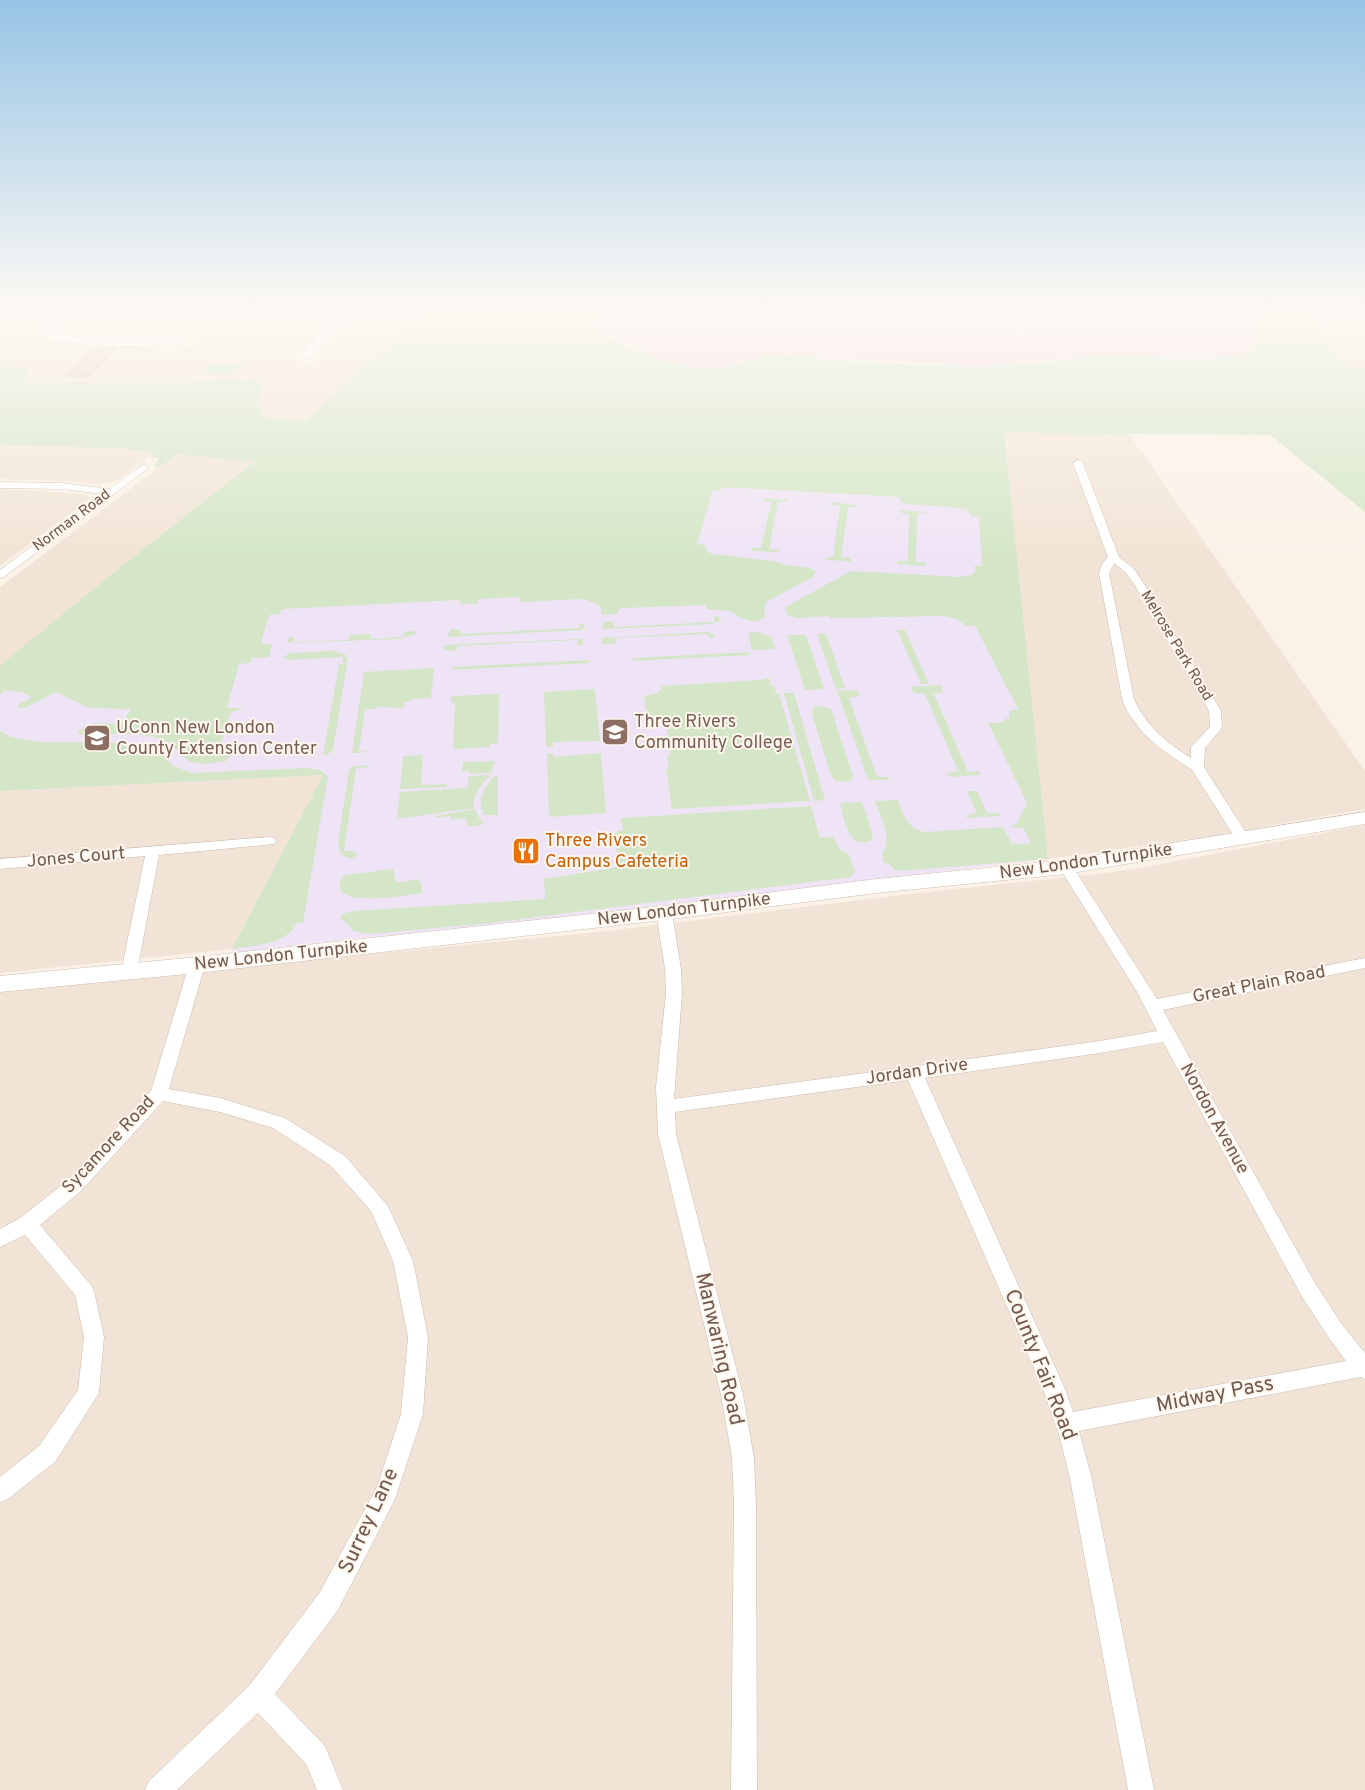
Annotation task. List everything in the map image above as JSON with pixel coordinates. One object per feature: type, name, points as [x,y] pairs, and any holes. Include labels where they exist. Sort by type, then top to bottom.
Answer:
[{"type":"main road","name":"New London Turnpike","points":[[0,984],[197,965],[664,913],[876,886],[1066,867],[1365,818]]},
{"type":"street","name":"Melrose Park Road","points":[[1078,463],[1114,558],[1129,570],[1139,584],[1215,711],[1216,728],[1198,747],[1197,767]]},
{"type":"street","name":"Norman Road","points":[[0,575],[144,467]]},
{"type":"street","points":[[0,484],[62,486],[112,492]]},
{"type":"street","points":[[1114,558],[1107,564],[1104,573],[1132,711],[1143,727],[1160,742],[1197,767],[1243,839]]},
{"type":"street","name":"Jones Court","points":[[0,864],[269,841]]},
{"type":"street","name":"Jones Court","points":[[129,972],[153,852]]},
{"type":"street","name":"Nordon Avenue","points":[[1066,867],[1152,1006],[1308,1289],[1336,1332],[1364,1368]]},
{"type":"street","name":"Manwaring Road","points":[[664,913],[673,969],[674,993],[665,1083],[665,1107],[671,1154],[730,1388],[743,1458],[745,1499],[744,1790]]},
{"type":"street","name":"Great Plain Road","points":[[1152,1006],[1365,963]]},
{"type":"street","name":"Sycamore Road","points":[[0,1239],[27,1224],[74,1186],[158,1094],[197,965]]},
{"type":"street","name":"Jordan Drive","points":[[665,1107],[1100,1047],[1168,1035]]},
{"type":"street","name":"County Fair Road","points":[[914,1073],[1054,1389],[1067,1423],[1084,1497],[1141,1790]]},
{"type":"street","name":"Surrey Lane","points":[[158,1094],[220,1104],[279,1123],[338,1161],[378,1206],[403,1261],[418,1337],[412,1414],[387,1491],[330,1601],[258,1695],[158,1790]]},
{"type":"street","points":[[0,1491],[47,1454],[88,1393],[94,1337],[84,1291],[27,1224]]},
{"type":"street","name":"Midway Pass","points":[[1067,1423],[1364,1368]]},
{"type":"street","points":[[258,1695],[316,1755],[330,1790]]},
{"type":"shaded area","points":[[259,394],[336,394],[303,423],[264,417],[256,402]]},
{"type":"shaded area","points":[[1004,433],[1128,433],[1365,771],[1365,809],[1204,837],[1048,859],[1025,657]]},
{"type":"shaded area","points":[[0,445],[121,448],[156,452],[116,481],[100,484],[0,479]]},
{"type":"shaded area","points":[[177,454],[255,461],[123,565],[0,667],[0,587]]},
{"type":"shaded area","name":"Three Rivers Community College","points":[[689,486],[1009,488],[1025,657],[1048,859],[497,925],[358,938],[231,953],[323,775],[0,791],[0,679],[264,615],[278,608]]},
{"type":"shaded area","points":[[0,489],[60,492],[86,495],[91,498],[0,566]]},
{"type":"shaded area","points":[[324,775],[232,949],[0,973],[0,791]]},
{"type":"shaded area","points":[[1365,825],[1365,1790],[0,1790],[0,990],[599,932],[910,894],[1105,873]]},
{"type":"green space","points":[[0,394],[259,394],[256,402],[264,417],[303,423],[336,394],[1365,394],[1365,512],[1270,435],[1004,433],[1048,859],[900,871],[895,870],[888,863],[884,863],[882,853],[887,841],[885,827],[875,801],[898,800],[910,825],[925,832],[1003,827],[1012,844],[1031,843],[1023,828],[1010,827],[1017,823],[1027,803],[988,723],[1001,723],[1009,717],[1009,711],[1018,709],[975,626],[966,626],[957,619],[944,616],[830,618],[830,616],[797,618],[787,615],[785,608],[789,605],[851,571],[960,577],[971,575],[976,571],[974,566],[982,566],[979,518],[971,516],[968,510],[962,508],[905,504],[899,500],[899,497],[723,487],[720,491],[713,490],[697,544],[705,545],[706,550],[712,554],[773,561],[785,565],[810,568],[816,572],[813,577],[768,601],[764,607],[765,617],[760,620],[745,620],[728,611],[707,609],[706,605],[623,608],[619,609],[617,614],[602,615],[600,607],[583,599],[521,602],[520,597],[478,599],[477,604],[461,604],[460,600],[282,609],[279,614],[269,615],[261,643],[272,644],[269,657],[252,658],[250,663],[239,664],[227,708],[243,709],[231,712],[218,755],[228,755],[229,757],[226,761],[209,764],[196,763],[186,759],[173,746],[163,740],[144,735],[77,734],[85,725],[92,726],[94,723],[121,724],[131,709],[89,708],[56,692],[25,708],[18,708],[19,704],[31,698],[30,696],[22,692],[5,690],[0,695],[0,667],[4,662],[254,462],[177,454],[160,467],[154,467],[159,458],[149,457],[155,452],[121,448],[0,445]]},
{"type":"green space","points":[[762,498],[788,500],[787,502],[778,502],[769,549],[778,550],[777,553],[750,550],[752,548],[761,548],[771,502],[763,501]]},
{"type":"green space","points":[[832,502],[857,505],[856,507],[848,507],[841,557],[850,558],[851,562],[822,559],[833,557],[840,506],[830,505]]},
{"type":"green space","points":[[899,510],[927,512],[917,514],[916,562],[925,563],[926,566],[897,564],[898,561],[908,561],[909,514],[901,513]]},
{"type":"green space","points":[[717,616],[721,620],[712,624],[602,629],[603,622],[613,622],[615,627],[714,622],[714,617]]},
{"type":"green space","points":[[580,624],[585,624],[583,630],[447,637],[451,629],[460,630],[461,634],[579,628]]},
{"type":"green space","points":[[897,630],[905,630],[929,684],[921,684]]},
{"type":"green space","points":[[414,631],[416,634],[398,639],[287,643],[291,637],[294,638],[293,642],[348,640],[350,635],[369,634],[371,639],[403,637],[404,632]]},
{"type":"green space","points":[[708,632],[716,636],[712,638],[708,637],[707,634],[616,638],[615,644],[602,644],[602,638]]},
{"type":"green space","points":[[758,632],[771,637],[776,649],[752,650],[748,633]]},
{"type":"green space","points":[[817,634],[826,634],[845,688],[836,689]]},
{"type":"green space","points":[[787,635],[806,635],[824,689],[805,690]]},
{"type":"green space","points":[[583,639],[583,645],[578,645],[577,640],[458,646],[456,651],[443,650],[445,645]]},
{"type":"green space","points":[[333,651],[346,655],[348,663],[342,663],[343,657],[288,660],[283,657],[290,653]]},
{"type":"green space","points":[[749,652],[750,655],[633,661],[633,658]]},
{"type":"green space","points":[[589,660],[589,663],[452,670],[453,667]]},
{"type":"green space","points":[[339,664],[347,664],[333,750],[327,755],[323,755]]},
{"type":"green space","points":[[434,668],[431,698],[412,699],[412,701],[404,702],[404,708],[377,707],[375,709],[365,709],[359,751],[371,752],[352,753],[364,672]]},
{"type":"green space","points":[[769,678],[771,686],[774,686],[776,693],[779,694],[810,801],[672,809],[666,769],[669,769],[667,756],[671,755],[666,725],[662,725],[661,719],[648,719],[644,696],[658,693],[662,688],[661,686]]},
{"type":"green space","points":[[941,685],[943,692],[934,694],[968,772],[978,771],[981,775],[950,777],[947,775],[958,771],[925,694],[914,693],[910,687]]},
{"type":"green space","points":[[595,689],[600,741],[553,742],[553,747],[546,747],[544,692]]},
{"type":"green space","points":[[857,690],[859,696],[849,698],[877,777],[888,777],[890,778],[888,780],[868,780],[837,691]]},
{"type":"green space","points":[[784,693],[794,693],[825,800],[814,801]]},
{"type":"green space","points":[[499,694],[498,743],[490,744],[490,747],[453,749],[455,703],[451,703],[451,696]]},
{"type":"green space","points":[[821,706],[831,709],[853,776],[850,782],[835,781],[830,773],[812,714],[813,707]]},
{"type":"green space","points":[[0,731],[11,737],[40,742],[132,743],[149,746],[159,751],[172,765],[192,773],[309,768],[320,770],[328,777],[303,923],[297,923],[285,936],[269,943],[232,949],[323,775],[0,791]]},
{"type":"green space","points":[[553,753],[554,757],[601,753],[606,813],[549,817],[547,754]]},
{"type":"green space","points":[[423,755],[421,785],[447,784],[447,787],[400,789],[403,756]]},
{"type":"green space","points":[[495,761],[491,773],[469,774],[469,771],[462,772],[463,762]]},
{"type":"green space","points":[[368,765],[369,767],[356,769],[344,851],[354,851],[357,854],[353,858],[348,858],[341,854],[338,843],[349,770],[353,766]]},
{"type":"green space","points":[[490,775],[476,794],[474,808],[397,819],[400,792],[467,788],[469,776]]},
{"type":"green space","points":[[494,776],[498,776],[498,815],[484,815],[481,804],[482,794]]},
{"type":"green space","points":[[967,791],[977,791],[987,813],[998,813],[1001,816],[967,818],[966,815],[977,813]]},
{"type":"green space","points":[[862,802],[873,835],[871,840],[863,842],[852,838],[848,832],[840,803]]},
{"type":"green space","points":[[811,806],[820,838],[833,837],[840,849],[849,855],[855,871],[851,877],[491,923],[370,934],[353,931],[344,920],[340,920],[342,914],[353,911],[545,899],[544,879],[618,867],[615,832],[623,830],[621,818]]},
{"type":"green space","points":[[475,809],[479,818],[485,824],[468,827],[466,818],[451,820],[450,816],[435,818],[435,816]]},
{"type":"green space","points":[[393,869],[396,883],[419,879],[423,893],[365,898],[345,894],[340,889],[340,880],[345,875]]},
{"type":"place","name":"Three Rivers Community College","points":[[615,732]]},
{"type":"place","name":"UConn New London County Extension Center","points":[[97,738]]},
{"type":"place","name":"Three Rivers Campus Cafeteria","points":[[526,851]]}]
